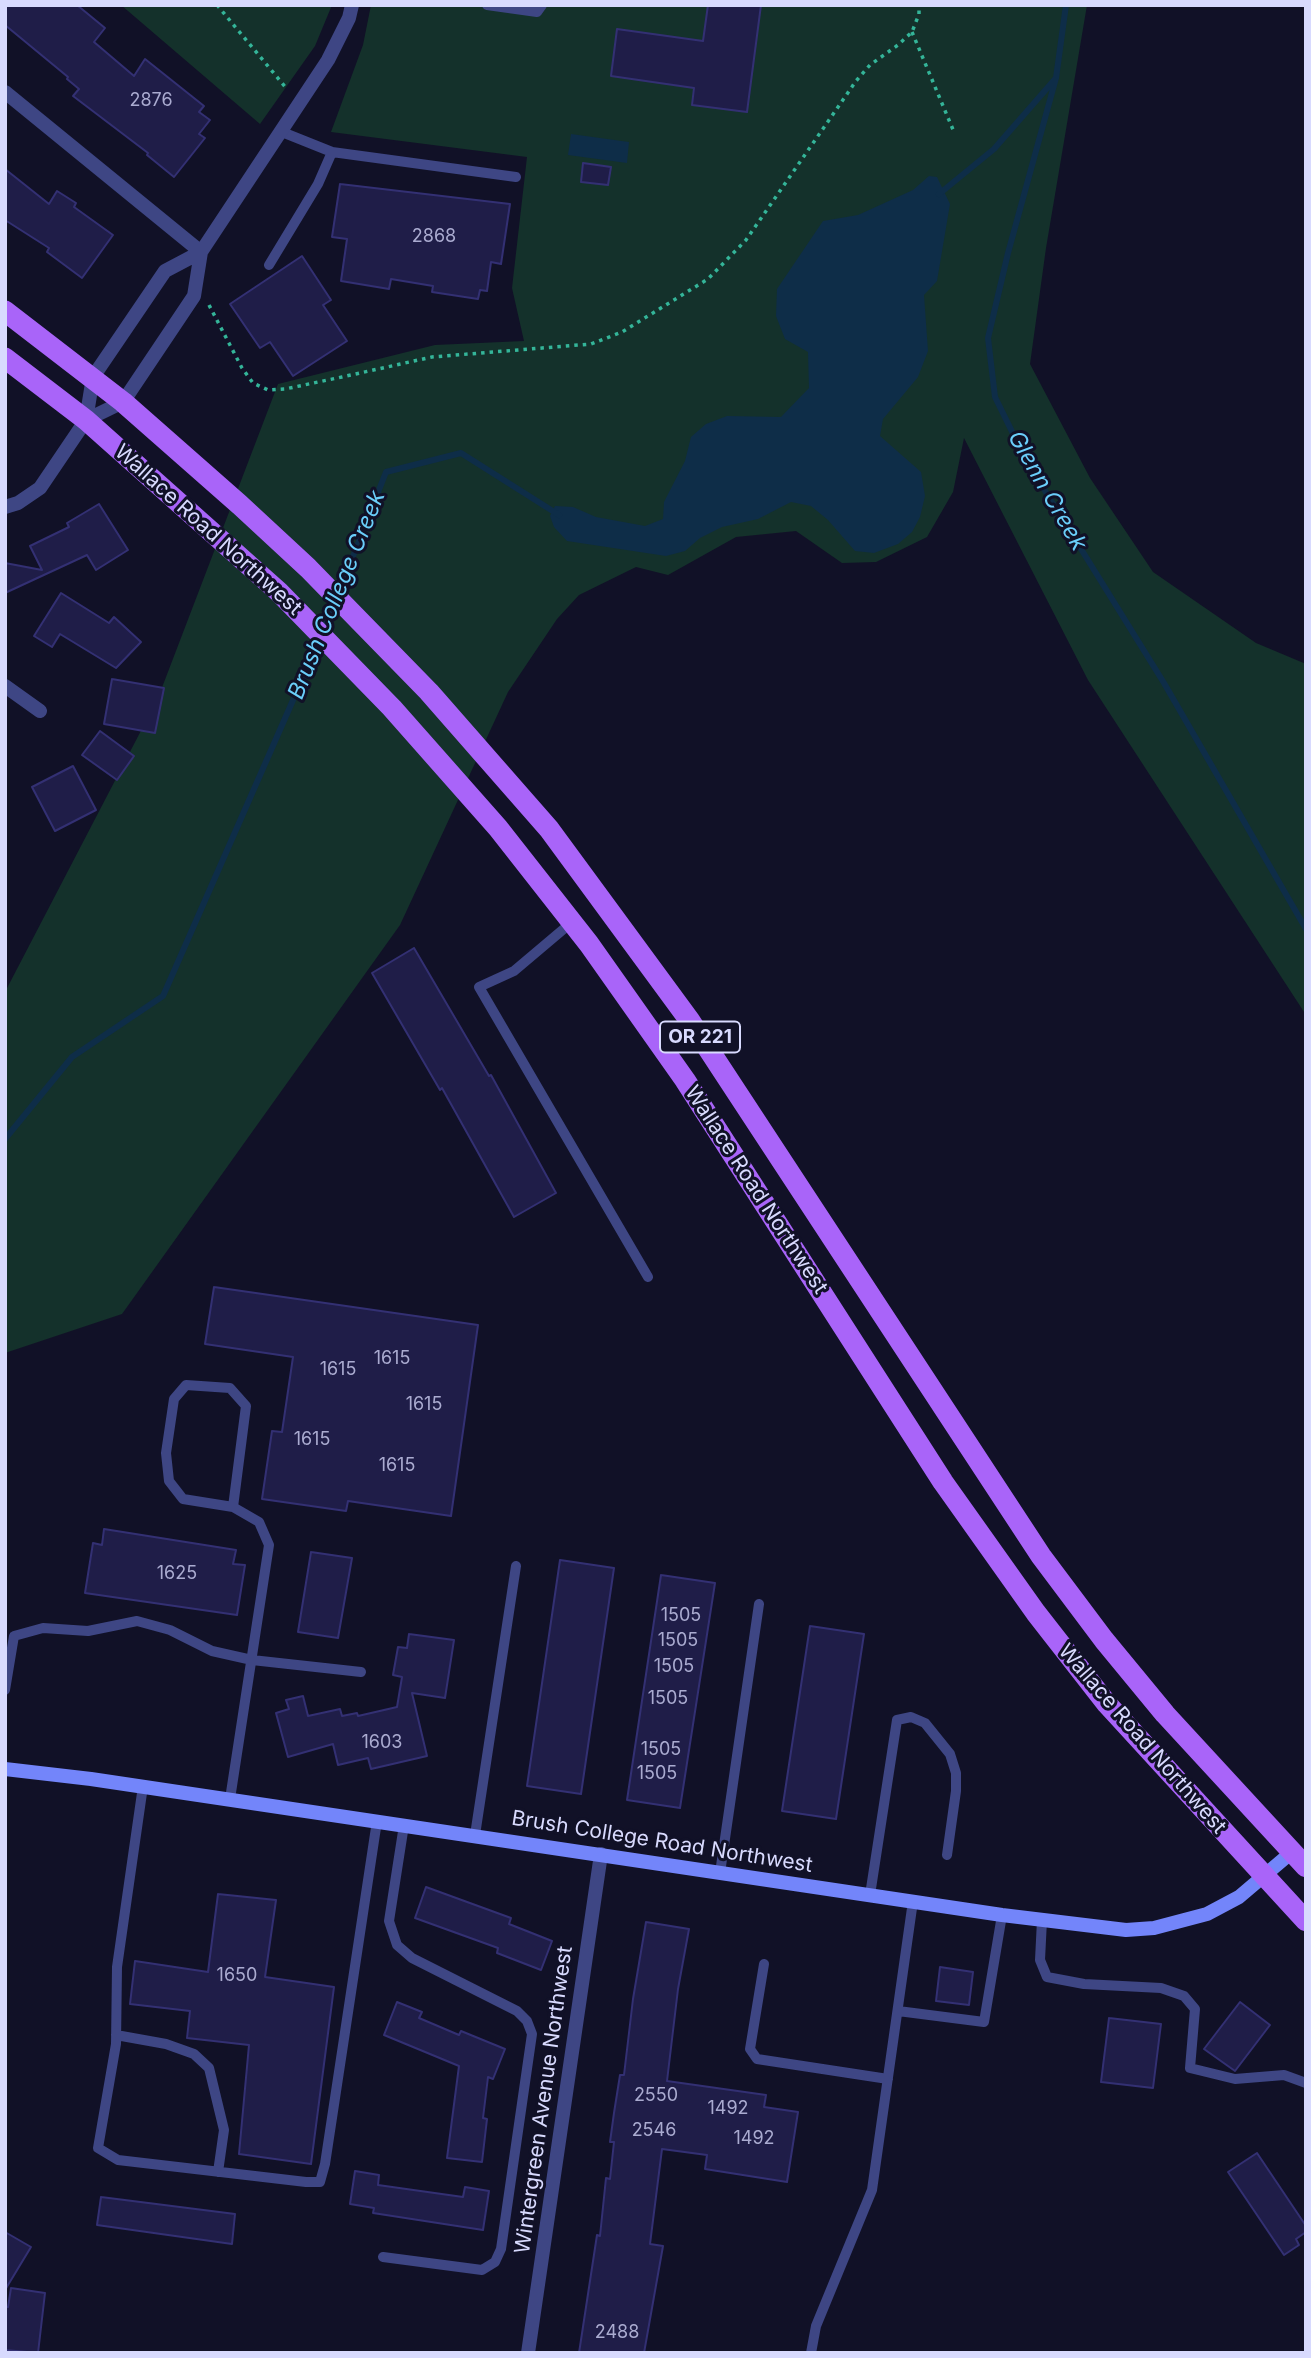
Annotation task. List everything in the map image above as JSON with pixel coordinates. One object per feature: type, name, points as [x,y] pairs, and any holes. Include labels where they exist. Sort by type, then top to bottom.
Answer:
[{"type":"main road","name":"Wallace Road Northwest","points":[[5,312],[93,377],[240,505],[366,625],[483,752],[549,829],[690,1021],[1041,1556],[1104,1640],[1165,1714],[1299,1859]]},
{"type":"main road","name":"Wallace Road Northwest","points":[[5,358],[86,419],[279,592],[392,708],[498,828],[572,922],[685,1080],[943,1482],[1036,1613],[1107,1704],[1306,1921]]},
{"type":"street","points":[[86,419],[123,402],[194,296],[201,252],[328,60],[352,5]]},
{"type":"street","points":[[5,92],[201,252]]},
{"type":"street","points":[[5,507],[18,503],[40,488],[86,419],[93,377],[165,271],[201,252]]},
{"type":"street","points":[[5,686],[40,711]]},
{"type":"street","name":"Brush College Road Northwest","points":[[5,1769],[143,1786],[1002,1915],[1126,1930],[1154,1928],[1208,1914],[1239,1898],[1264,1878],[1299,1859]]},
{"type":"street","name":"Wintergreen Avenue Northwest","points":[[528,2353],[601,1854]]},
{"type":"lane","points":[[487,5],[537,12],[542,5]]},
{"type":"lane","points":[[282,132],[332,152],[516,177]]},
{"type":"lane","points":[[269,265],[317,184],[332,152]]},
{"type":"lane","points":[[572,922],[514,971],[479,987],[648,1277]]},
{"type":"lane","points":[[230,1799],[268,1545],[260,1522],[233,1507],[184,1499],[169,1481],[166,1453],[174,1399],[186,1385],[230,1388],[246,1406],[233,1507]]},
{"type":"lane","points":[[475,1836],[516,1566]]},
{"type":"lane","points":[[720,1872],[759,1604]]},
{"type":"lane","points":[[5,1690],[14,1636],[43,1628],[88,1631],[137,1621],[170,1630],[212,1651],[252,1660],[360,1672]]},
{"type":"lane","points":[[870,1895],[897,1720],[911,1717],[925,1723],[950,1754],[956,1773],[956,1790],[947,1855]]},
{"type":"lane","points":[[143,1786],[117,1967],[116,2035],[98,2148],[118,2160],[320,2182],[325,2164],[377,1821]]},
{"type":"lane","points":[[383,2258],[482,2270],[495,2262],[501,2249],[532,2034],[527,2021],[517,2011],[412,1958],[397,1945],[389,1921],[404,1825]]},
{"type":"lane","points":[[811,2353],[824,2304],[872,2190],[913,1901]]},
{"type":"lane","points":[[898,2011],[984,2022],[1002,1915]]},
{"type":"lane","points":[[1041,1920],[1040,1960],[1047,1977],[1084,1984],[1161,1988],[1184,1996],[1195,2009],[1190,2068],[1235,2079],[1284,2075],[1306,2083]]},
{"type":"lane","points":[[765,1964],[750,2049],[757,2059],[888,2079]]},
{"type":"lane","points":[[116,2035],[166,2044],[194,2054],[209,2068],[224,2130],[218,2172]]},
{"type":"path","points":[[217,5],[288,90]]},
{"type":"path","points":[[194,296],[210,306],[242,368],[253,383],[268,390],[285,389],[432,357],[590,344],[622,332],[708,279],[746,240],[856,81],[870,65],[912,32],[919,14],[919,5]]},
{"type":"path","points":[[912,32],[954,132]]},
{"type":"green space","points":[[121,5],[332,5],[315,46],[260,124]]},
{"type":"green space","points":[[371,5],[1087,5],[1046,248],[1030,364],[1090,478],[1153,572],[1256,643],[1306,664],[1306,1015],[1088,680],[964,438],[953,492],[927,537],[876,562],[842,563],[796,531],[736,537],[668,575],[636,567],[579,595],[557,619],[508,692],[400,925],[122,1314],[5,1353],[5,992],[158,698],[278,384],[435,345],[524,341],[512,288],[527,157],[331,132],[363,45]]},
{"type":"water","points":[[571,134],[629,142],[627,163],[568,155]]},
{"type":"water","points":[[929,176],[937,177],[950,204],[937,281],[924,295],[928,351],[918,377],[883,419],[880,436],[921,472],[925,496],[920,517],[912,532],[898,544],[874,553],[855,551],[828,520],[811,506],[791,502],[758,519],[722,527],[700,538],[685,551],[666,556],[567,541],[554,527],[550,516],[555,506],[573,507],[596,517],[645,526],[663,519],[664,502],[685,461],[691,437],[706,424],[727,416],[781,417],[809,388],[808,352],[785,339],[776,316],[777,289],[823,221],[858,215],[913,190]]},
{"type":"building","points":[[5,5],[77,5],[105,28],[94,42],[134,76],[145,59],[204,106],[199,112],[210,120],[199,134],[205,138],[174,177],[147,155],[148,153],[73,96],[79,89],[68,77],[5,25]]},
{"type":"building","points":[[708,5],[761,5],[747,112],[692,105],[694,88],[611,76],[617,29],[703,41]]},
{"type":"building","points":[[583,163],[611,167],[608,185],[581,182]]},
{"type":"building","points":[[5,169],[49,204],[57,191],[76,203],[74,207],[113,235],[82,278],[47,252],[49,248],[5,220]]},
{"type":"building","points":[[340,184],[510,204],[501,264],[491,262],[487,291],[480,290],[478,299],[432,292],[433,286],[391,279],[389,289],[341,281],[347,239],[332,237]]},
{"type":"building","points":[[302,256],[331,300],[323,305],[347,341],[293,376],[270,342],[260,348],[230,304]]},
{"type":"building","points":[[99,504],[128,550],[96,570],[87,555],[5,593],[5,563],[42,570],[30,546],[69,527],[67,523]]},
{"type":"building","points":[[61,593],[109,623],[114,617],[141,642],[116,668],[60,634],[52,647],[34,636]]},
{"type":"building","points":[[112,679],[164,688],[155,733],[104,724]]},
{"type":"building","points":[[100,731],[134,756],[117,780],[82,755]]},
{"type":"building","points":[[73,766],[96,810],[55,831],[32,787]]},
{"type":"building","points":[[414,948],[489,1076],[491,1075],[556,1193],[514,1217],[442,1088],[440,1090],[372,973]]},
{"type":"building","points":[[214,1287],[478,1325],[451,1516],[348,1501],[346,1511],[262,1499],[272,1431],[282,1432],[293,1357],[205,1344]]},
{"type":"building","points":[[104,1529],[236,1550],[233,1564],[245,1565],[237,1615],[85,1593],[93,1543],[102,1545]]},
{"type":"building","points":[[311,1552],[352,1558],[338,1638],[298,1632]]},
{"type":"building","points":[[560,1560],[614,1568],[581,1794],[527,1786]]},
{"type":"building","points":[[661,1575],[715,1583],[680,1808],[627,1800]]},
{"type":"building","points":[[810,1626],[864,1634],[836,1819],[782,1811]]},
{"type":"building","points":[[409,1634],[454,1640],[445,1698],[412,1693],[427,1756],[371,1769],[368,1758],[338,1765],[333,1744],[288,1757],[276,1713],[289,1709],[286,1700],[303,1696],[308,1716],[340,1709],[342,1716],[357,1713],[358,1716],[397,1707],[402,1677],[393,1675],[398,1647],[407,1648]]},
{"type":"building","points":[[426,1887],[511,1918],[509,1924],[552,1941],[541,1970],[497,1953],[498,1948],[415,1918]]},
{"type":"building","points":[[218,1894],[276,1900],[265,1977],[334,1987],[311,2164],[239,2154],[249,2045],[187,2038],[190,2011],[130,2004],[135,1961],[208,1972]]},
{"type":"building","points":[[646,1922],[689,1929],[678,1989],[667,2081],[766,2095],[764,2107],[798,2112],[787,2182],[705,2169],[707,2155],[662,2149],[650,2244],[663,2246],[644,2353],[579,2353],[597,2235],[600,2236],[606,2178],[610,2179],[614,2142],[610,2142],[614,2113],[620,2075],[624,2075]]},
{"type":"building","points":[[940,1967],[973,1972],[969,2005],[936,2001]]},
{"type":"building","points":[[397,2002],[422,2012],[419,2018],[459,2035],[461,2031],[505,2049],[493,2079],[488,2077],[483,2118],[487,2119],[482,2162],[447,2158],[459,2066],[384,2035]]},
{"type":"building","points":[[1240,2002],[1270,2025],[1235,2071],[1204,2049]]},
{"type":"building","points":[[1109,2018],[1161,2024],[1153,2088],[1101,2082]]},
{"type":"building","points":[[1257,2153],[1306,2226],[1306,2232],[1296,2239],[1299,2245],[1284,2255],[1228,2172]]},
{"type":"building","points":[[355,2171],[379,2175],[378,2185],[463,2197],[465,2187],[489,2191],[483,2230],[373,2213],[374,2208],[350,2204]]},
{"type":"building","points":[[101,2197],[235,2214],[232,2244],[97,2225]]},
{"type":"building","points":[[5,2232],[31,2247],[5,2290]]},
{"type":"building","points":[[11,2288],[45,2293],[38,2353],[5,2350],[5,2307],[8,2307]]},
{"type":"waterway","name":"Glenn Creek","points":[[1066,5],[1056,78],[1008,253],[988,338],[995,397],[1026,460],[1164,683],[1306,929]]},
{"type":"waterway","name":"Brush College Creek","points":[[939,194],[994,149],[1056,78]]},
{"type":"waterway","name":"Brush College Creek","points":[[339,592],[386,472],[461,453],[559,515]]},
{"type":"waterway","name":"Brush College Creek","points":[[323,631],[335,602]]},
{"type":"waterway","name":"Brush College Creek","points":[[5,1139],[72,1057],[163,996],[319,641]]}]
